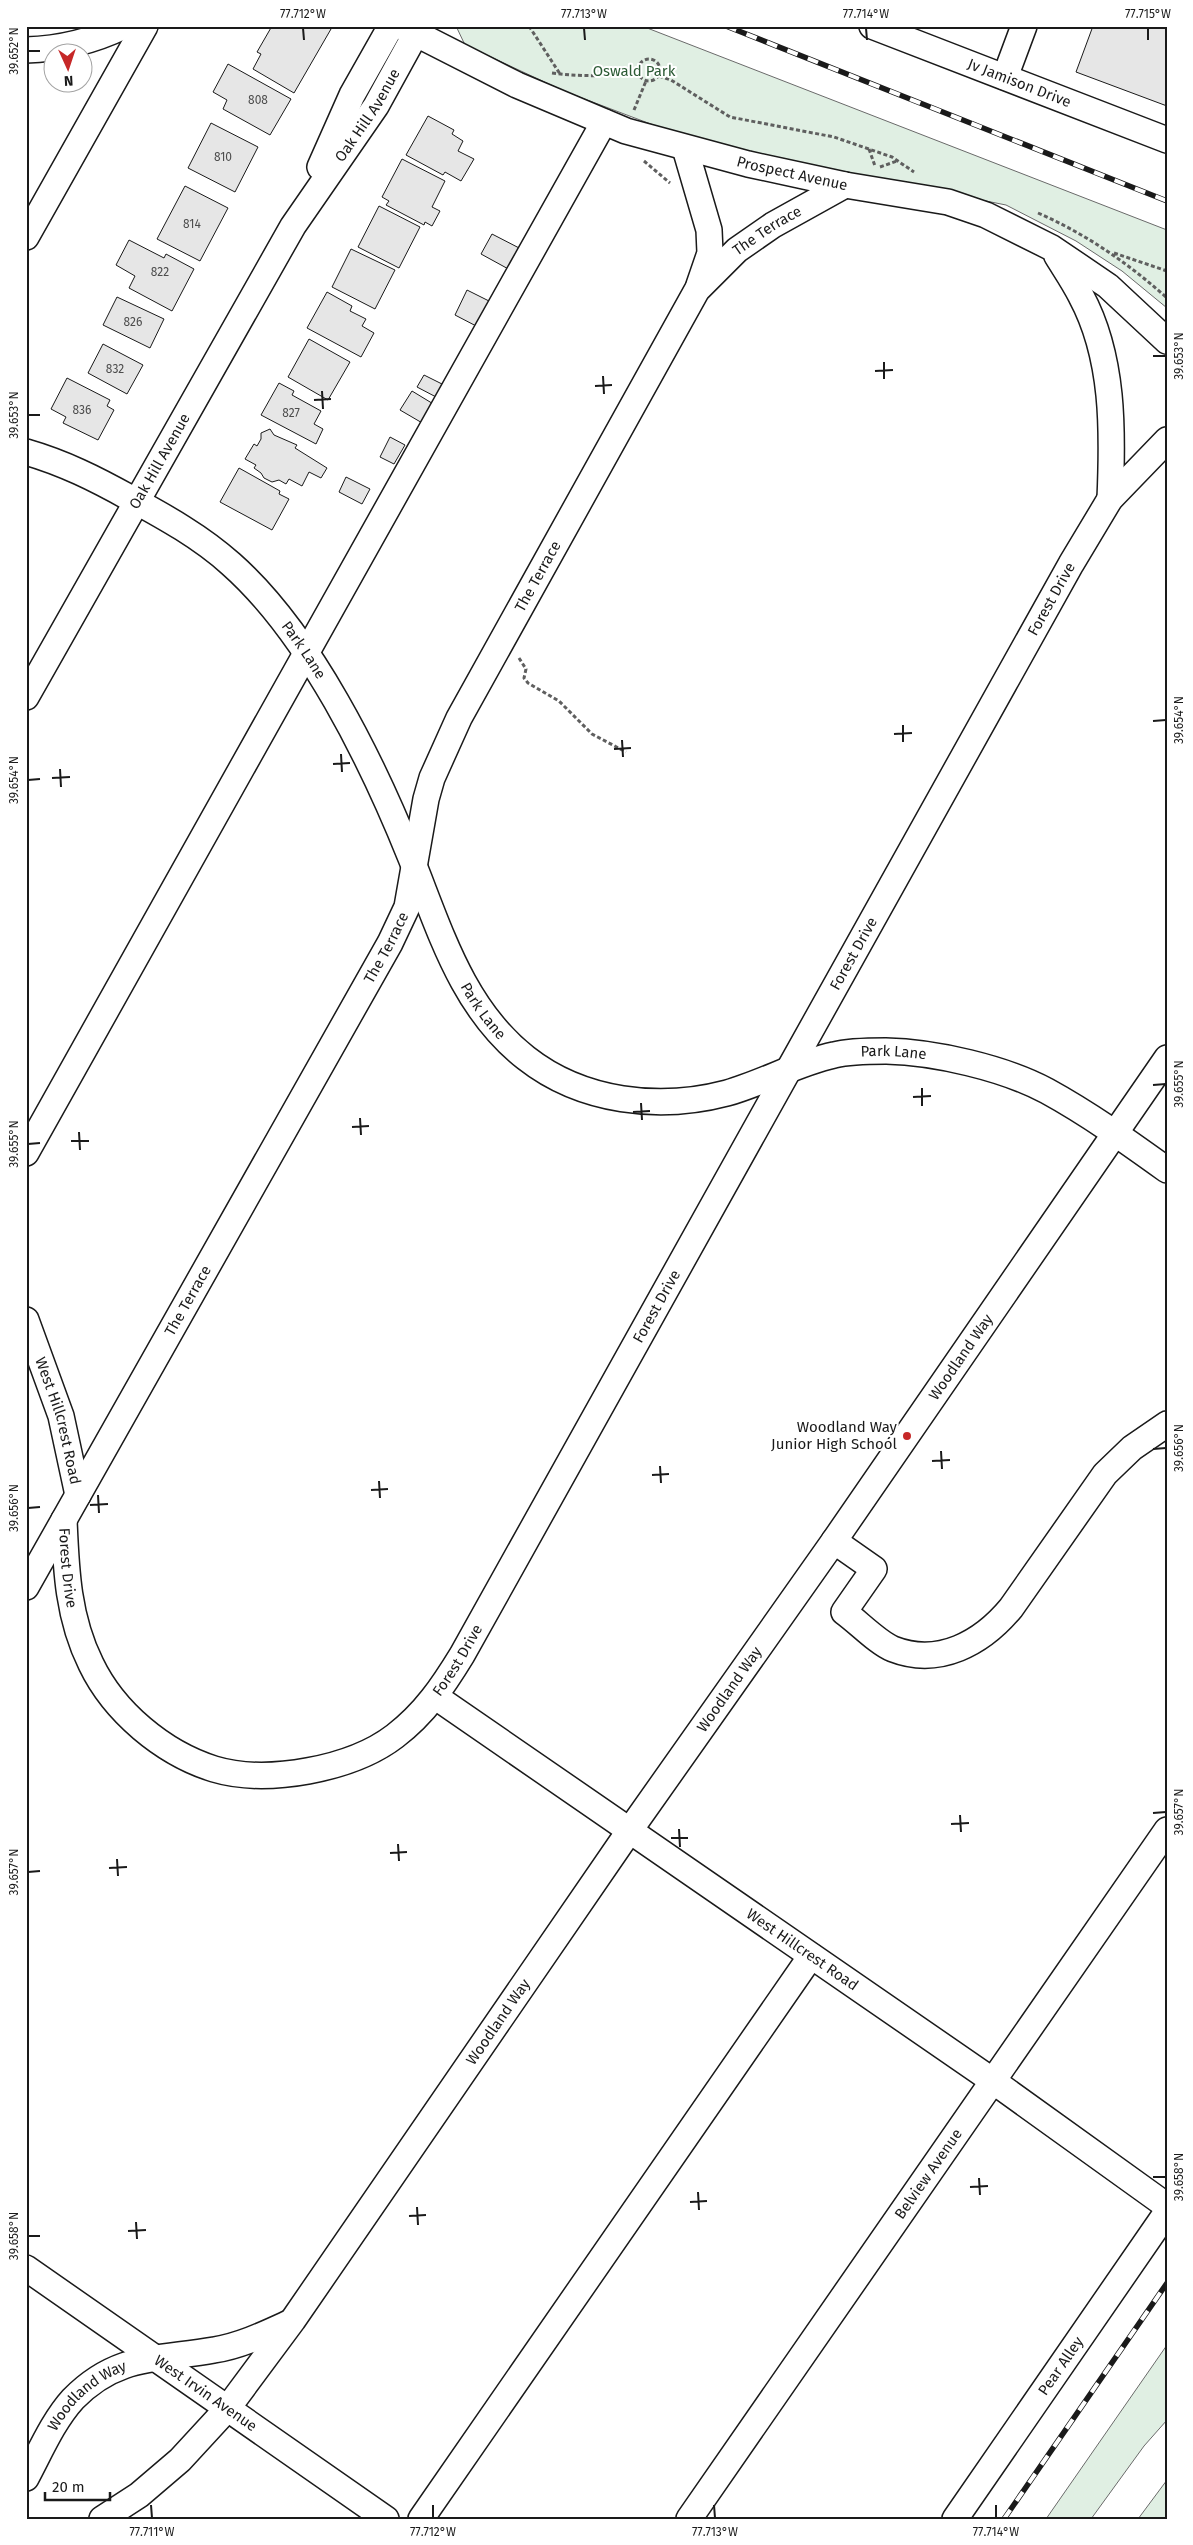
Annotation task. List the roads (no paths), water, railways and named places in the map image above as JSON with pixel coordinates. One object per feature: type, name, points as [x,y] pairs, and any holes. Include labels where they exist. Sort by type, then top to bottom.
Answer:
[{"type":"street","points":[[26,50],[45,50],[79,43],[124,26]]},
{"type":"street","points":[[26,237],[145,26]]},
{"type":"street","name":"Oak Hill Avenue","points":[[293,226],[352,95],[391,26]]},
{"type":"street","name":"Jv Jamison Drive","points":[[872,26],[1167,140]]},
{"type":"street","points":[[1005,77],[1024,26]]},
{"type":"street","name":"Oak Hill Avenue","points":[[26,697],[293,226],[376,106],[412,29]]},
{"type":"street","name":"Prospect Avenue","points":[[412,29],[517,85],[615,126],[685,148],[845,185],[948,202],[986,215],[1052,248],[1108,286],[1167,341]]},
{"type":"street","points":[[26,1153],[306,654],[615,126]]},
{"type":"street","name":"The Terrace","points":[[26,1587],[390,943],[407,907],[426,799],[432,778],[459,718],[697,290],[710,253],[709,230],[685,148]]},
{"type":"street","name":"The Terrace","points":[[697,290],[737,250],[773,225],[845,185]]},
{"type":"street","points":[[1052,248],[1082,297],[1096,335],[1107,381],[1113,434],[1110,499]]},
{"type":"street","name":"Forest Drive","points":[[64,1520],[67,1578],[74,1621],[91,1664],[112,1699],[142,1729],[177,1752],[215,1769],[258,1775],[293,1774],[331,1766],[361,1755],[394,1736],[436,1697],[462,1655],[787,1071],[1110,499],[1167,440]]},
{"type":"street","name":"Park Lane","points":[[26,452],[82,472],[137,501],[212,548],[233,565],[268,602],[306,654],[356,738],[382,790],[415,868],[446,950],[465,987],[493,1028],[527,1059],[570,1083],[618,1099],[647,1103],[686,1100],[726,1093],[835,1054],[888,1051],[935,1057],[993,1070],[1044,1089],[1115,1133],[1167,1170]]},
{"type":"street","points":[[1140,468],[1167,463]]},
{"type":"street","name":"Woodland Way","points":[[102,2519],[139,2495],[180,2460],[226,2409],[293,2320],[630,1830],[834,1541],[1167,1058]]},
{"type":"street","name":"West Hillcrest Road","points":[[26,1320],[61,1416],[78,1495]]},
{"type":"street","points":[[834,1541],[874,1569],[844,1612],[891,1648],[913,1654],[948,1652],[974,1643],[995,1628],[1011,1608],[1104,1474],[1132,1448],[1167,1424]]},
{"type":"street","name":"West Hillcrest Road","points":[[436,1697],[993,2081],[1167,2206]]},
{"type":"street","name":"Belview Avenue","points":[[689,2519],[1167,1830]]},
{"type":"street","points":[[421,2519],[811,1956]]},
{"type":"street","name":"Pear Alley","points":[[955,2519],[1167,2212]]},
{"type":"street","name":"West Irvin Avenue","points":[[26,2268],[386,2519]]},
{"type":"street","name":"Woodland Way","points":[[26,2478],[55,2424],[73,2400],[114,2368],[152,2357],[215,2350],[254,2340],[293,2320]]},
{"type":"railway","points":[[726,26],[1167,201]]},
{"type":"railway","points":[[1004,2519],[1167,2283]]},
{"type":"place","name":"Woodland Way Junior High School","points":[[907,1436]]},
{"type":"park label","name":"Oswald Park","points":[[634,71]]}]
